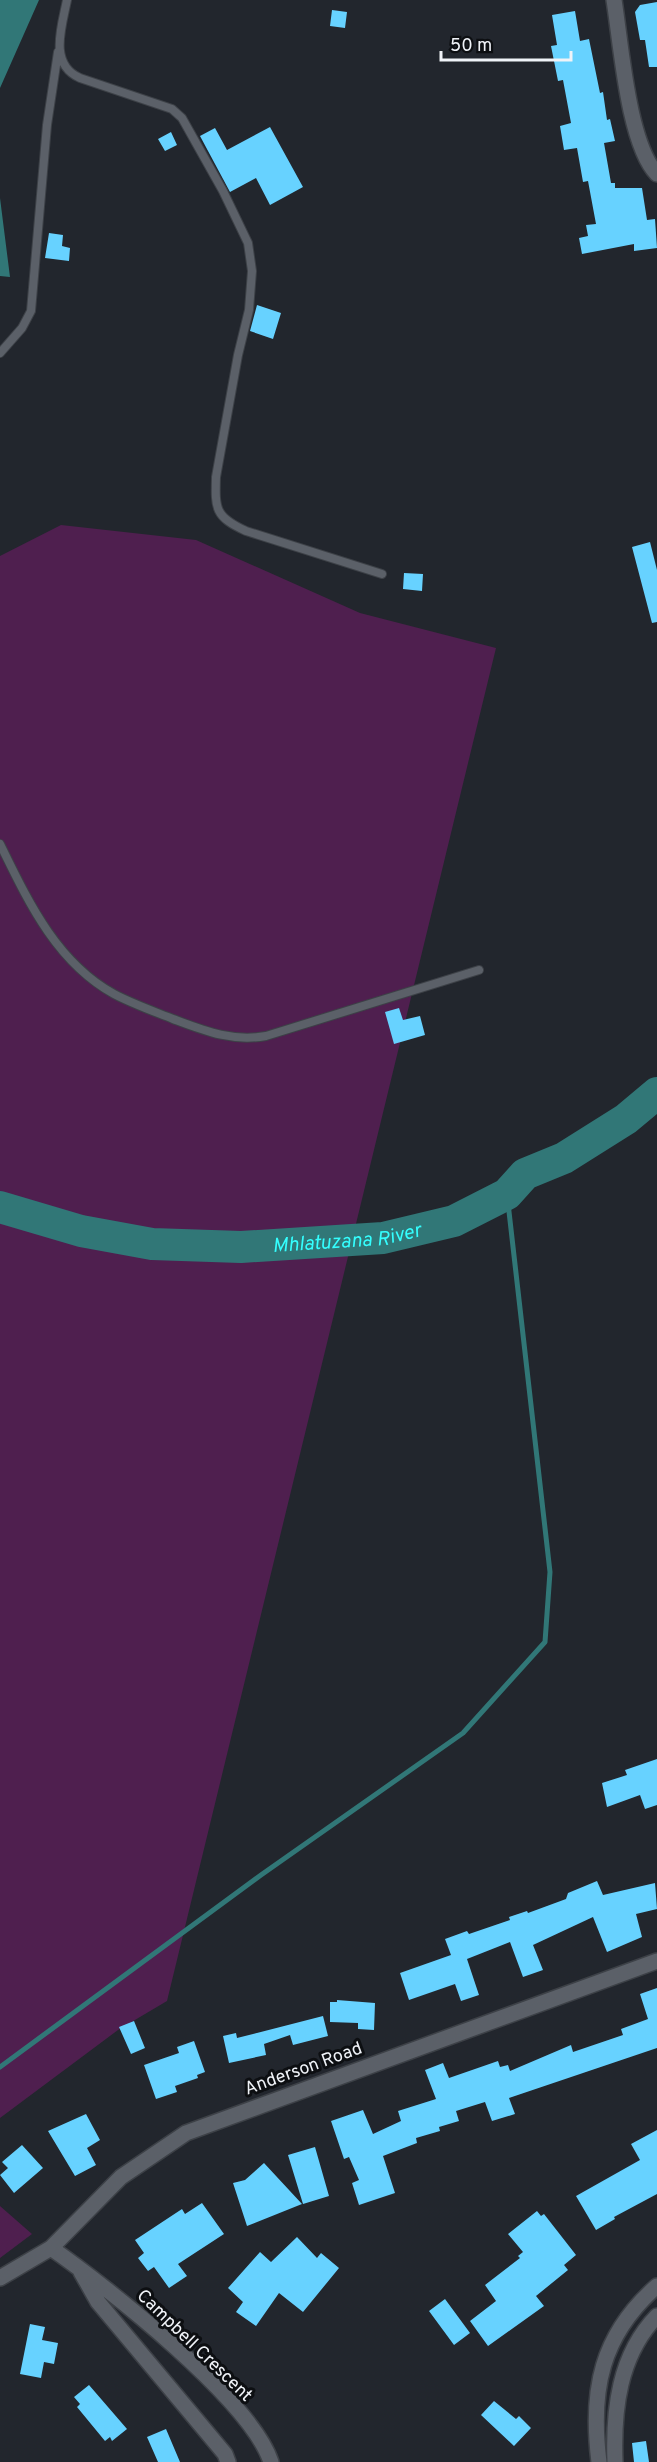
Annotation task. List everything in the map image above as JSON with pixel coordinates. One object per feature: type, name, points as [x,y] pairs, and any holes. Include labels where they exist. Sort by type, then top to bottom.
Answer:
[{"type":"street","points":[[614,0],[639,139],[650,167],[657,174]]},
{"type":"street","name":"Anderson Road","points":[[0,2278],[51,2248],[121,2177],[186,2133],[657,1961]]},
{"type":"street","name":"Campbell Crescent","points":[[51,2248],[78,2267],[173,2346],[224,2396],[254,2430],[271,2462]]},
{"type":"street","name":"Campbell Crescent","points":[[78,2267],[98,2302],[225,2454],[228,2462]]},
{"type":"street","points":[[599,2462],[596,2401],[599,2378],[624,2319],[657,2286]]},
{"type":"street","points":[[615,2462],[614,2428],[621,2381],[642,2333],[657,2316]]},
{"type":"lane","points":[[0,353],[22,328],[31,311],[47,125],[67,0]]},
{"type":"lane","points":[[59,48],[61,59],[71,74],[172,110],[182,117],[224,191],[248,243],[253,288],[216,477],[215,500],[219,513],[226,522],[246,531],[382,574]]},
{"type":"lane","points":[[0,844],[29,903],[53,939],[91,978],[132,1003],[225,1038],[248,1039],[266,1036],[479,970]]},
{"type":"shaded area","points":[[0,0],[39,0],[0,88]]},
{"type":"shaded area","points":[[0,198],[10,277],[0,276]]},
{"type":"shaded area","points":[[61,525],[196,540],[360,613],[496,648],[167,2001],[118,2030],[0,2118],[0,556]]},
{"type":"shaded area","points":[[0,2206],[32,2234],[0,2258]]},
{"type":"building","points":[[657,2],[657,67],[649,67],[645,40],[640,40],[635,12],[640,5]]},
{"type":"building","points":[[332,10],[347,12],[345,28],[330,26]]},
{"type":"building","points":[[575,11],[580,41],[589,39],[600,93],[603,92],[607,120],[610,119],[615,141],[604,143],[611,183],[615,183],[615,188],[642,188],[647,220],[655,219],[657,248],[634,251],[634,244],[582,254],[579,238],[588,236],[586,225],[596,224],[588,181],[583,182],[577,148],[564,150],[560,126],[571,123],[563,80],[558,81],[551,46],[557,45],[552,15]]},
{"type":"building","points":[[270,127],[303,187],[270,205],[256,178],[230,192],[200,136],[215,128],[227,150]]},
{"type":"building","points":[[171,132],[177,145],[165,151],[158,139]]},
{"type":"building","points":[[49,233],[63,235],[62,246],[70,248],[69,261],[45,258]]},
{"type":"building","points":[[257,305],[281,313],[273,339],[250,331]]},
{"type":"building","points":[[650,542],[657,570],[657,622],[652,623],[632,547]]},
{"type":"building","points":[[404,573],[423,574],[422,591],[403,589]]},
{"type":"building","points":[[399,1008],[403,1020],[420,1016],[425,1035],[394,1044],[385,1012]]},
{"type":"building","points":[[657,1759],[657,1805],[645,1809],[640,1795],[607,1807],[602,1783],[627,1775],[625,1770]]},
{"type":"building","points":[[597,1881],[603,1895],[655,1883],[657,1909],[636,1914],[642,1937],[607,1952],[593,1917],[533,1945],[543,1970],[523,1977],[510,1942],[467,1959],[479,1995],[461,2001],[455,1984],[409,2000],[400,1973],[451,1955],[445,1939],[467,1931],[469,1934],[510,1920],[509,1917],[527,1911],[528,1913],[566,1899],[568,1893]]},
{"type":"building","points":[[657,1988],[657,2048],[509,2098],[515,2114],[492,2121],[485,2102],[456,2111],[459,2121],[439,2127],[440,2131],[416,2138],[417,2143],[383,2156],[395,2193],[359,2205],[352,2183],[359,2180],[349,2157],[344,2159],[331,2121],[363,2110],[373,2134],[401,2121],[398,2111],[436,2099],[425,2070],[443,2063],[449,2078],[498,2061],[500,2067],[508,2065],[510,2071],[571,2045],[573,2052],[623,2035],[621,2029],[648,2019],[640,1994]]},
{"type":"building","points":[[337,2000],[375,2003],[374,2030],[358,2029],[358,2023],[330,2022],[330,2002],[337,2002]]},
{"type":"building","points":[[323,2016],[328,2036],[293,2045],[290,2035],[264,2044],[266,2055],[229,2063],[223,2036],[236,2033],[237,2038]]},
{"type":"building","points":[[134,2021],[145,2048],[131,2054],[119,2027]]},
{"type":"building","points":[[194,2041],[205,2072],[197,2075],[198,2078],[175,2086],[177,2092],[156,2099],[144,2065],[179,2053],[177,2047]]},
{"type":"building","points":[[86,2114],[100,2140],[87,2148],[96,2165],[75,2176],[48,2131]]},
{"type":"building","points":[[657,2130],[657,2194],[614,2217],[615,2219],[596,2230],[576,2196],[640,2160],[631,2144]]},
{"type":"building","points":[[22,2145],[43,2168],[14,2193],[0,2175],[8,2168],[2,2162]]},
{"type":"building","points":[[315,2147],[329,2196],[303,2204],[288,2155]]},
{"type":"building","points":[[264,2163],[302,2204],[247,2226],[233,2183],[245,2180]]},
{"type":"building","points":[[202,2203],[224,2234],[178,2264],[187,2276],[169,2288],[154,2267],[148,2271],[138,2258],[144,2253],[135,2240],[182,2209],[185,2214]]},
{"type":"building","points":[[537,2211],[541,2216],[544,2214],[576,2255],[564,2265],[568,2270],[536,2296],[544,2306],[488,2346],[470,2321],[496,2301],[485,2285],[520,2258],[518,2256],[523,2252],[508,2234]]},
{"type":"building","points":[[297,2237],[317,2258],[321,2253],[339,2268],[303,2312],[279,2293],[256,2326],[236,2312],[243,2302],[228,2288],[260,2252],[271,2262]]},
{"type":"building","points":[[445,2299],[470,2333],[454,2345],[429,2311]]},
{"type":"building","points":[[30,2324],[45,2327],[42,2340],[58,2343],[54,2364],[44,2362],[41,2378],[20,2374]]},
{"type":"building","points":[[89,2385],[127,2429],[112,2441],[110,2437],[105,2441],[77,2407],[80,2404],[74,2397]]},
{"type":"building","points":[[494,2401],[516,2419],[519,2416],[531,2428],[514,2446],[481,2415]]},
{"type":"building","points":[[166,2429],[180,2462],[158,2462],[147,2437]]},
{"type":"building","points":[[646,2441],[649,2462],[634,2462],[632,2443]]},
{"type":"waterway","name":"Mhlatuzana River","points":[[0,1207],[81,1231],[152,1244],[241,1247],[383,1238],[454,1221],[507,1194],[525,1174],[564,1158],[626,1119],[657,1093]]},
{"type":"waterway","points":[[0,2067],[261,1875],[463,1733],[545,1642],[550,1572],[507,1194]]}]
